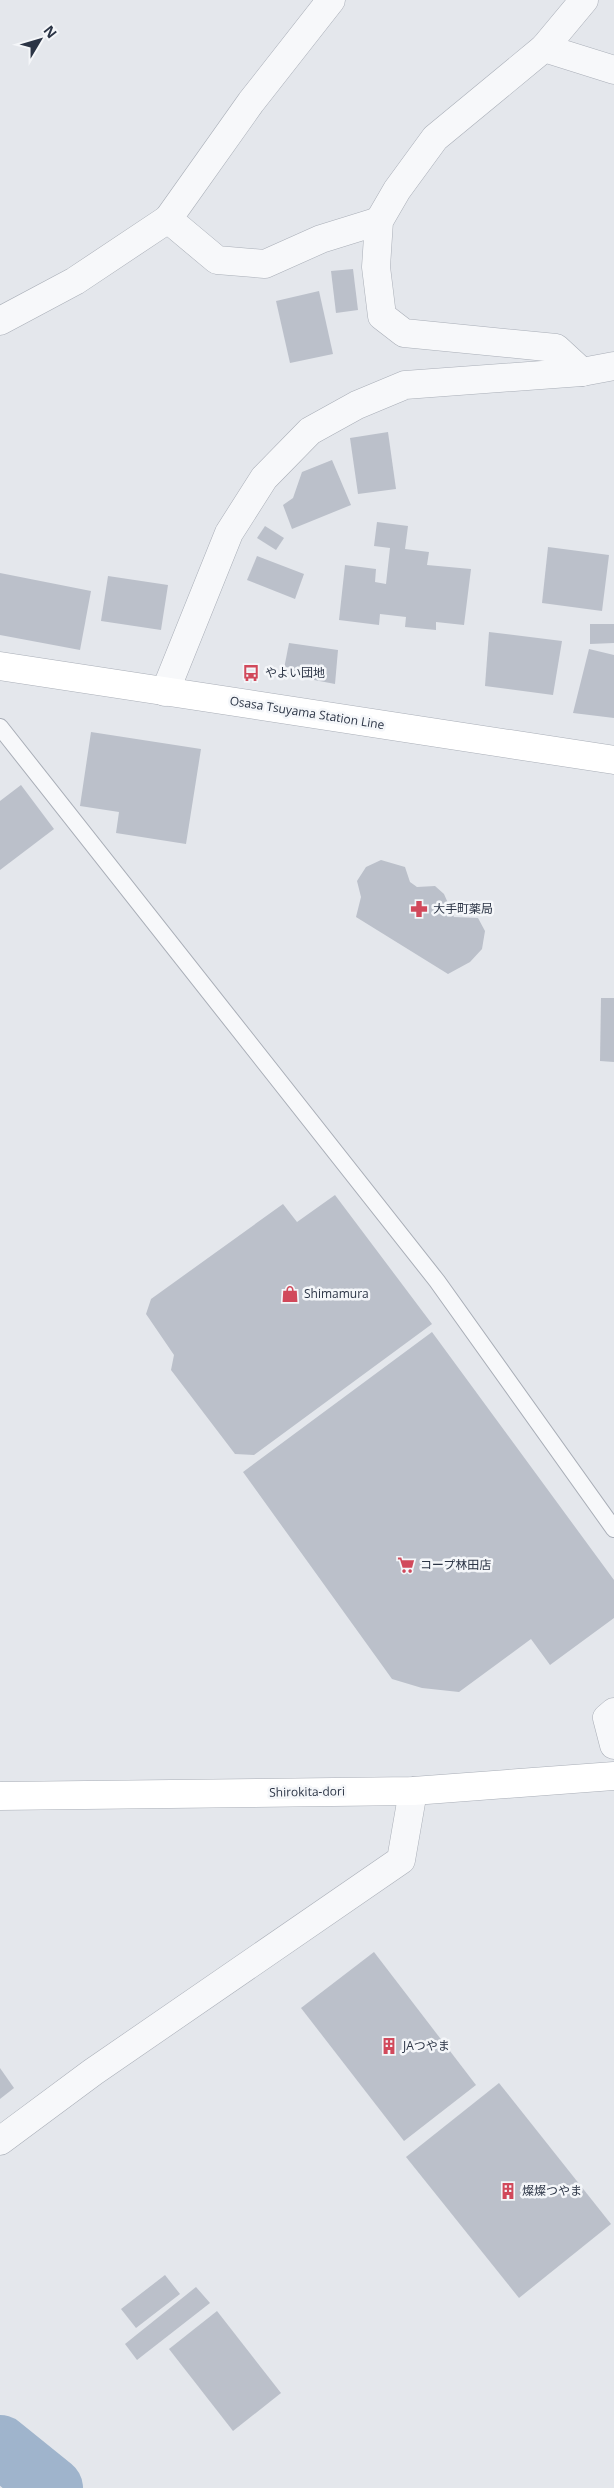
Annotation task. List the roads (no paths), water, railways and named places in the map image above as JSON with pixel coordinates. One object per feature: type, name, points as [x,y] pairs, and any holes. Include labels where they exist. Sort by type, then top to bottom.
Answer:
[{"type":"main road","name":"Osasa Tsuyama Station Line","points":[[0,666],[614,760]]},
{"type":"main road","name":"Shirokita-dori","points":[[0,1796],[413,1791],[614,1776]]},
{"type":"street","points":[[0,321],[75,281],[168,219],[251,102],[331,0]]},
{"type":"street","points":[[582,372],[556,348],[404,333],[382,316],[376,267],[379,222],[397,190],[435,138],[544,48],[584,0]]},
{"type":"street","points":[[544,48],[614,70]]},
{"type":"street","points":[[168,219],[217,260],[265,264],[321,239],[379,222]]},
{"type":"street","points":[[165,692],[229,533],[264,478],[310,430],[358,405],[405,385],[582,372],[614,366]]},
{"type":"street","points":[[614,1712],[607,1718],[614,1745]]},
{"type":"street","points":[[0,2141],[93,2072],[401,1860],[413,1791]]},
{"type":"lane","points":[[0,726],[437,1282],[614,1529]]},
{"type":"waterway","points":[[0,2446],[52,2488]]},
{"type":"place","name":"やよい団地","points":[[251,673]]},
{"type":"place","name":"大手町薬局","points":[[419,909]]},
{"type":"place","name":"Shimamura","points":[[290,1294]]},
{"type":"place","name":"コープ林田店","points":[[406,1565]]},
{"type":"place","name":"JAつやま","points":[[389,2046]]},
{"type":"place","name":"燦燦つやま","points":[[508,2191]]}]
